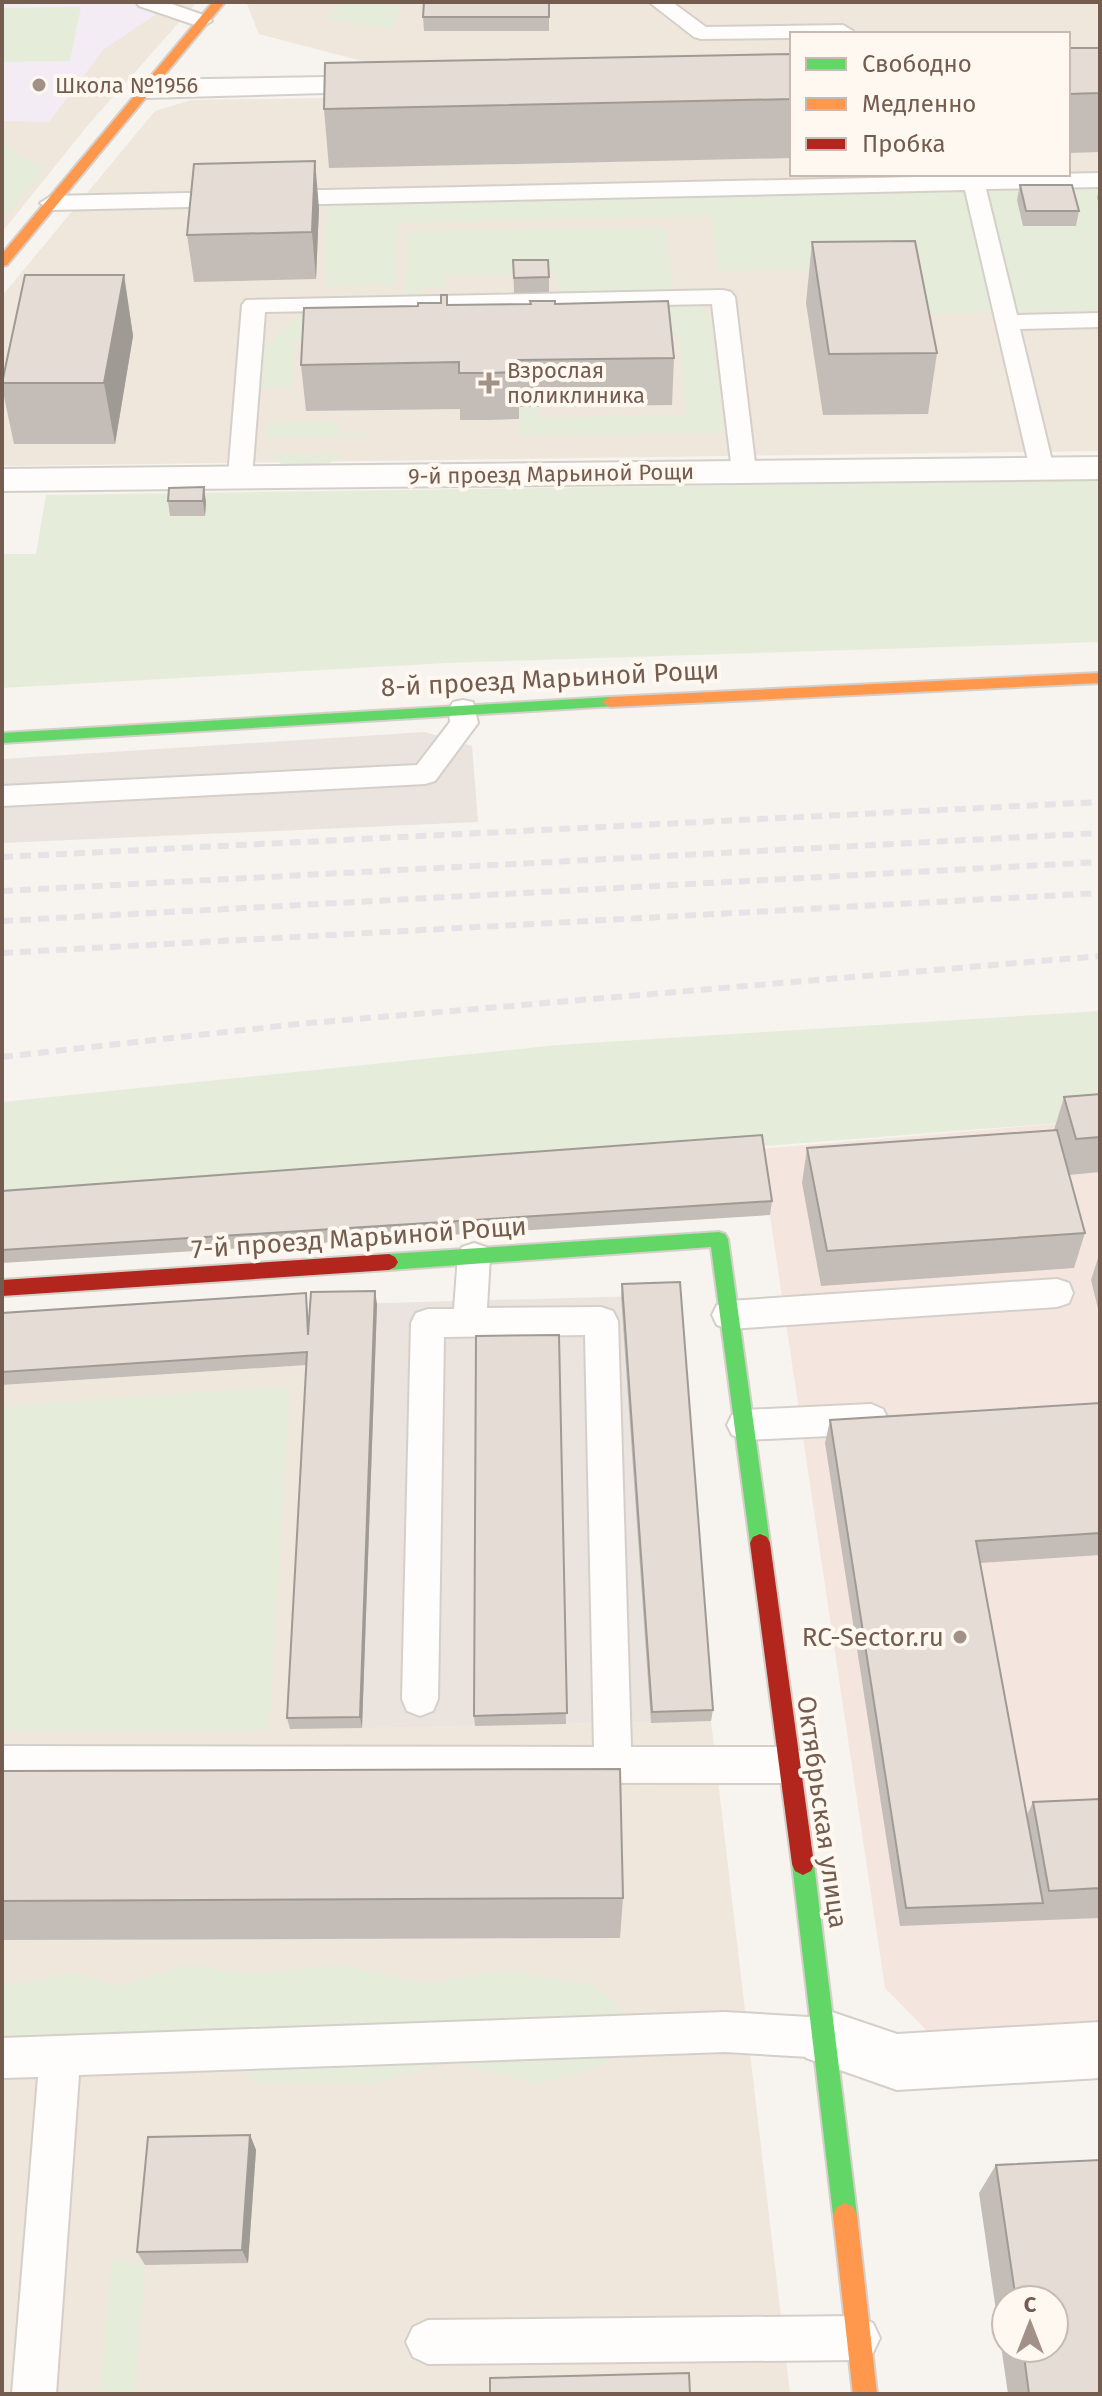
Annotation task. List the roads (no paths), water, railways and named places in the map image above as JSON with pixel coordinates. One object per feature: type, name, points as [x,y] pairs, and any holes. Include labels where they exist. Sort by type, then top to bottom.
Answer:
[{"type":"street","points":[[7,250],[51,203],[219,2]]},
{"type":"street","points":[[144,89],[414,85]]},
{"type":"street","name":"9-й проезд Марьиной Рощи","points":[[2,480],[1100,468]]},
{"type":"street","name":"8-й проезд Марьиной Рощи","points":[[2,738],[463,709],[1100,678]]},
{"type":"street","name":"7-й проезд Марьиной Рощи","points":[[2,1288],[719,1239]]},
{"type":"street","name":"Октябрьская улица","points":[[719,1239],[826,2038],[865,2394]]},
{"type":"street","points":[[826,2038],[897,2062],[1100,2050]]},
{"type":"lane","points":[[146,2],[202,21]]},
{"type":"lane","points":[[659,2],[701,33],[843,27]]},
{"type":"lane","points":[[51,203],[1100,180]]},
{"type":"lane","points":[[974,183],[1042,469]]},
{"type":"lane","points":[[240,477],[254,305],[723,297],[744,471]]},
{"type":"lane","points":[[1007,322],[1100,320]]},
{"type":"lane","points":[[2,796],[425,774],[464,723],[463,709]]},
{"type":"lane","points":[[470,1323],[474,1256]]},
{"type":"lane","points":[[729,1315],[1057,1293]]},
{"type":"lane","points":[[420,1699],[428,1323],[601,1321],[613,1764]]},
{"type":"lane","points":[[744,1425],[896,1417]]},
{"type":"lane","points":[[2,1764],[789,1765]]},
{"type":"lane","points":[[2,2058],[725,2032],[826,2038]]},
{"type":"lane","points":[[34,2394],[60,2057]]},
{"type":"lane","points":[[428,2342],[858,2338]]},
{"type":"railway","points":[[2,857],[1100,802]]},
{"type":"railway","points":[[2,891],[1100,833]]},
{"type":"railway","points":[[2,921],[1100,862]]},
{"type":"railway","points":[[2,953],[1100,893]]},
{"type":"railway","points":[[2,1057],[298,1024],[1100,956]]},
{"type":"place","name":"Школа №1956","points":[[39,85]]},
{"type":"place","name":"Взрослая поликлиника","points":[[489,383]]},
{"type":"place","name":"RC-Sector.ru","points":[[960,1637]]}]
